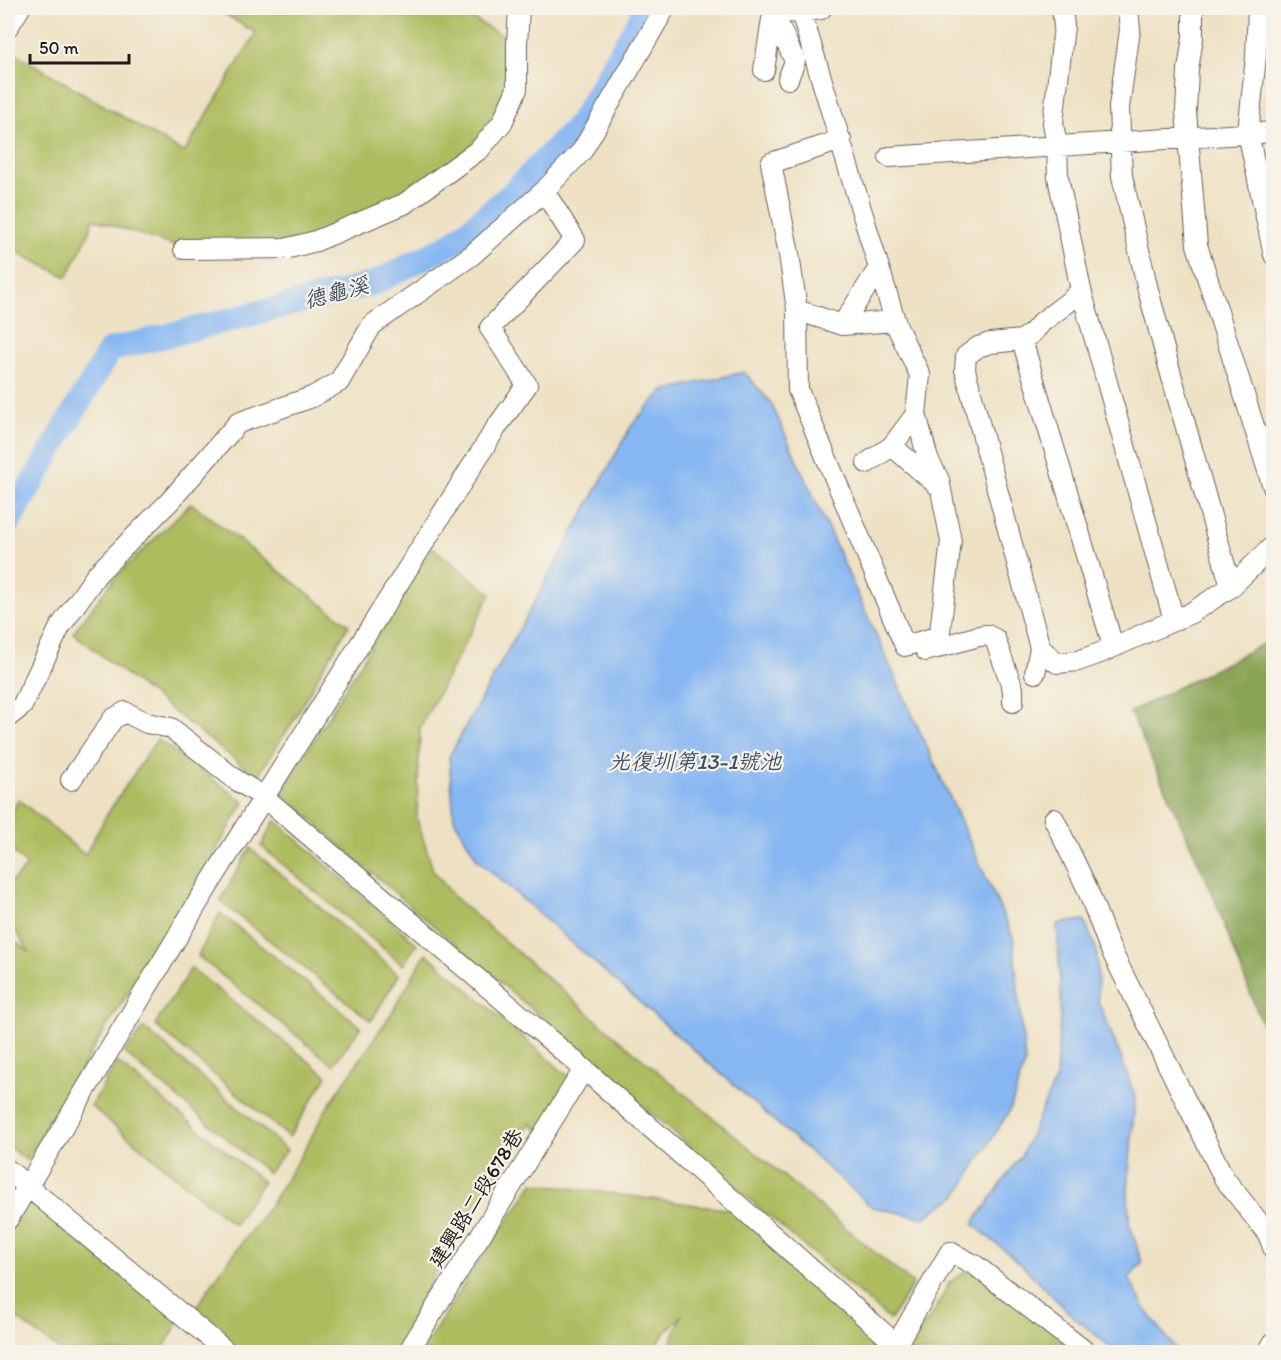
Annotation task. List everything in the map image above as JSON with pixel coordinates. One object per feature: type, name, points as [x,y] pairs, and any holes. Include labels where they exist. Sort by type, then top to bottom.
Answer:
[{"type":"street","points":[[8,27],[20,8]]},
{"type":"street","points":[[184,249],[290,248],[316,241],[404,204],[480,149],[502,123],[517,89],[519,8]]},
{"type":"street","points":[[8,717],[22,706],[60,627],[97,574],[170,501],[238,423],[312,398],[339,382],[372,325],[472,255],[544,190],[582,151],[665,8]]},
{"type":"street","points":[[773,10],[801,12],[821,8]]},
{"type":"street","points":[[1062,8],[1064,26],[1053,123],[1057,146],[1058,177],[1082,290],[1174,620]]},
{"type":"street","points":[[1128,8],[1130,30],[1119,107],[1122,176],[1148,290],[1231,587]]},
{"type":"street","points":[[1193,8],[1193,36],[1188,70],[1186,112],[1197,245],[1274,490]]},
{"type":"street","points":[[1258,8],[1256,56],[1248,133],[1274,255]]},
{"type":"street","points":[[764,70],[773,10]]},
{"type":"street","points":[[773,10],[795,61],[788,79]]},
{"type":"street","points":[[801,12],[895,321],[920,375],[916,414],[928,459],[939,480],[951,541],[938,642]]},
{"type":"street","points":[[889,157],[1274,132]]},
{"type":"street","points":[[841,140],[771,163],[789,254],[797,310],[798,390],[906,646],[987,635],[995,639],[1013,695],[1041,678],[1040,648],[965,370],[966,356],[978,347],[990,343],[1022,340],[1082,290]]},
{"type":"street","points":[[8,1219],[200,899],[496,428],[527,385],[490,327],[576,240],[544,190]]},
{"type":"street","points":[[842,325],[879,268]]},
{"type":"street","points":[[797,310],[842,325],[895,321]]},
{"type":"street","points":[[1022,340],[1113,646]]},
{"type":"street","points":[[867,463],[892,446],[916,414]]},
{"type":"street","points":[[892,446],[941,488]]},
{"type":"street","points":[[1040,648],[1057,663],[1078,661],[1191,613],[1231,587],[1274,545]]},
{"type":"street","points":[[903,658],[938,642]]},
{"type":"street","points":[[70,780],[113,719],[125,712],[147,723],[171,728],[236,780],[264,797],[584,1070],[895,1349],[950,1252],[975,1265],[1086,1353]]},
{"type":"street","points":[[1054,819],[1087,888],[1109,946],[1218,1167],[1268,1234],[1274,1250]]},
{"type":"street","name":"建興路二段678巷","points":[[408,1353],[584,1070]]},
{"type":"street","points":[[8,1170],[226,1353]]},
{"type":"street","points":[[1268,1353],[1274,1342]]},
{"type":"green space","points":[[215,8],[454,8],[517,44],[502,123],[404,204],[316,241],[184,249],[93,219],[90,231],[67,277],[24,256],[8,245],[8,65],[15,53],[184,153],[256,33]]},
{"type":"green space","points":[[191,503],[349,625],[294,720],[257,777],[73,633],[114,579]]},
{"type":"green space","points":[[432,547],[491,594],[420,728],[417,819],[433,870],[454,897],[609,1031],[913,1284],[890,1320],[352,856],[282,792]]},
{"type":"green space","points":[[1273,639],[1273,1053],[1211,890],[1130,712]]},
{"type":"green space","points":[[157,739],[244,802],[192,892],[102,1034],[27,1161],[8,1146],[8,936],[30,953],[8,919],[8,885],[27,866],[8,846],[8,824],[18,799],[85,855],[106,816]]},
{"type":"green space","points":[[275,820],[417,944],[403,965],[261,846]]},
{"type":"green space","points":[[250,848],[399,975],[371,1021],[220,901]]},
{"type":"green space","points":[[220,913],[361,1027],[333,1065],[198,956]]},
{"type":"green space","points":[[426,953],[577,1084],[545,1138],[530,1123],[463,1225],[413,1316],[410,1352],[228,1352],[189,1318],[222,1269],[269,1207],[305,1149],[325,1111],[391,1014]]},
{"type":"green space","points":[[191,968],[327,1076],[289,1137],[155,1025]]},
{"type":"green space","points":[[144,1028],[287,1150],[268,1173],[124,1053]]},
{"type":"green space","points":[[117,1062],[263,1182],[234,1225],[91,1106]]},
{"type":"green space","points":[[533,1183],[747,1212],[892,1352],[665,1352],[682,1315],[651,1352],[421,1352],[484,1253]]},
{"type":"green space","points":[[29,1203],[180,1320],[161,1352],[62,1352],[8,1312],[8,1232]]},
{"type":"green space","points":[[975,1265],[1086,1352],[905,1352],[932,1315],[950,1282]]},
{"type":"water","name":"光復圳第13-1號池","points":[[744,372],[771,403],[1013,937],[1025,1062],[1010,1110],[957,1195],[924,1218],[872,1207],[477,859],[454,819],[449,757],[633,423],[663,391]]},
{"type":"water","points":[[1084,920],[1097,951],[1098,1001],[1135,1097],[1128,1187],[1129,1222],[1142,1263],[1129,1278],[1144,1307],[1177,1351],[1175,1352],[1117,1352],[1069,1313],[1021,1264],[973,1224],[1022,1154],[1056,1078],[1061,1003],[1057,924]]},
{"type":"waterway","name":"德龜溪","points":[[8,524],[110,350],[375,283],[453,243],[510,195],[580,123],[646,8]]}]
